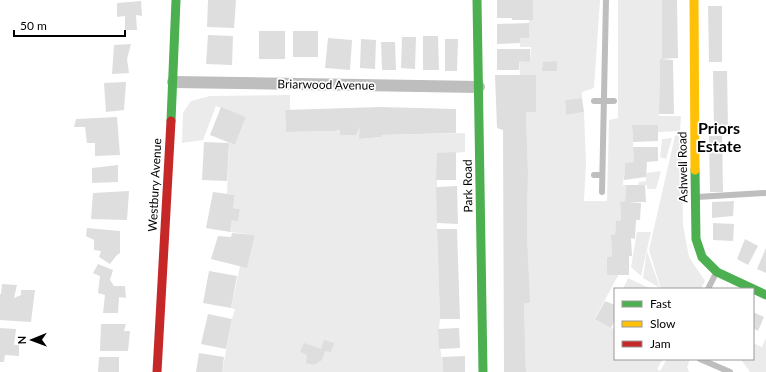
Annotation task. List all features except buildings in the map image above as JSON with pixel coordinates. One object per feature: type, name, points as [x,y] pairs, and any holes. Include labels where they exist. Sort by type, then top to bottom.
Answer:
[{"type":"street","name":"Westbury Avenue","points":[[157,372],[176,0]]},
{"type":"street","name":"Park Road","points":[[477,0],[483,372]]},
{"type":"street","name":"Ashwell Road","points":[[694,0],[696,239],[702,257],[717,272],[751,288]]},
{"type":"street","name":"Briarwood Avenue","points":[[173,82],[479,87]]},
{"type":"street","name":"Ashwell Road","points":[[754,289],[766,295]]},
{"type":"lane","points":[[602,192],[606,0]]},
{"type":"lane","points":[[594,101],[614,101]]},
{"type":"lane","points":[[594,174],[602,175]]},
{"type":"lane","points":[[695,197],[766,193]]},
{"type":"lane","points":[[709,288],[717,272]]},
{"type":"lane","points":[[702,360],[730,372]]},
{"type":"shaded area","points":[[533,0],[600,0],[594,88],[582,92],[582,98],[565,100],[566,115],[584,112],[586,163],[584,201],[607,201],[609,120],[618,118],[618,0],[662,0],[662,59],[660,60],[659,116],[681,116],[680,131],[658,132],[658,125],[632,125],[634,162],[625,164],[623,185],[626,185],[625,202],[620,202],[621,220],[616,221],[615,235],[611,235],[612,257],[607,257],[619,274],[595,318],[614,329],[614,360],[662,360],[657,369],[660,371],[666,360],[690,360],[687,367],[689,372],[526,372],[524,303],[528,170],[526,112],[536,112],[536,75],[520,75],[519,61],[530,61],[531,47],[520,47],[520,38],[529,37],[529,20],[533,20]]},
{"type":"shaded area","points":[[290,95],[290,110],[285,111],[286,132],[340,130],[340,135],[355,135],[360,126],[360,139],[381,137],[381,135],[465,133],[465,152],[437,154],[439,332],[443,372],[222,372],[235,309],[231,308],[240,266],[247,267],[255,235],[230,232],[232,220],[238,222],[240,209],[233,208],[235,195],[227,194],[229,143],[235,145],[246,117],[216,106],[203,140],[182,143],[183,113],[191,101],[210,96]]},
{"type":"shaded area","points":[[682,135],[683,225],[689,257],[705,281],[702,288],[661,288],[649,250],[675,136]]},
{"type":"shaded area","points":[[672,138],[666,159],[660,157],[662,139]]},
{"type":"shaded area","points":[[661,171],[656,189],[647,189],[647,185],[638,185],[639,182],[646,181],[646,173]]},
{"type":"shaded area","points":[[637,232],[651,232],[641,276],[631,267]]},
{"type":"shaded area","points":[[647,251],[660,288],[643,278]]},
{"type":"shaded area","points":[[628,278],[649,288],[623,288]]},
{"type":"shaded area","points":[[766,338],[766,372],[750,372],[740,360],[754,360],[754,343],[762,347]]},
{"type":"traffic: fast","points":[[171,121],[176,0]]},
{"type":"traffic: fast","points":[[477,0],[483,372]]},
{"type":"traffic: fast","points":[[695,170],[696,239],[702,257],[717,272],[751,288]]},
{"type":"traffic: fast","points":[[754,289],[766,295]]},
{"type":"traffic: slow","points":[[694,0],[695,170]]},
{"type":"traffic: jam","points":[[157,372],[171,121]]},
{"type":"district","name":"Priors Estate","points":[[719,137]]}]
